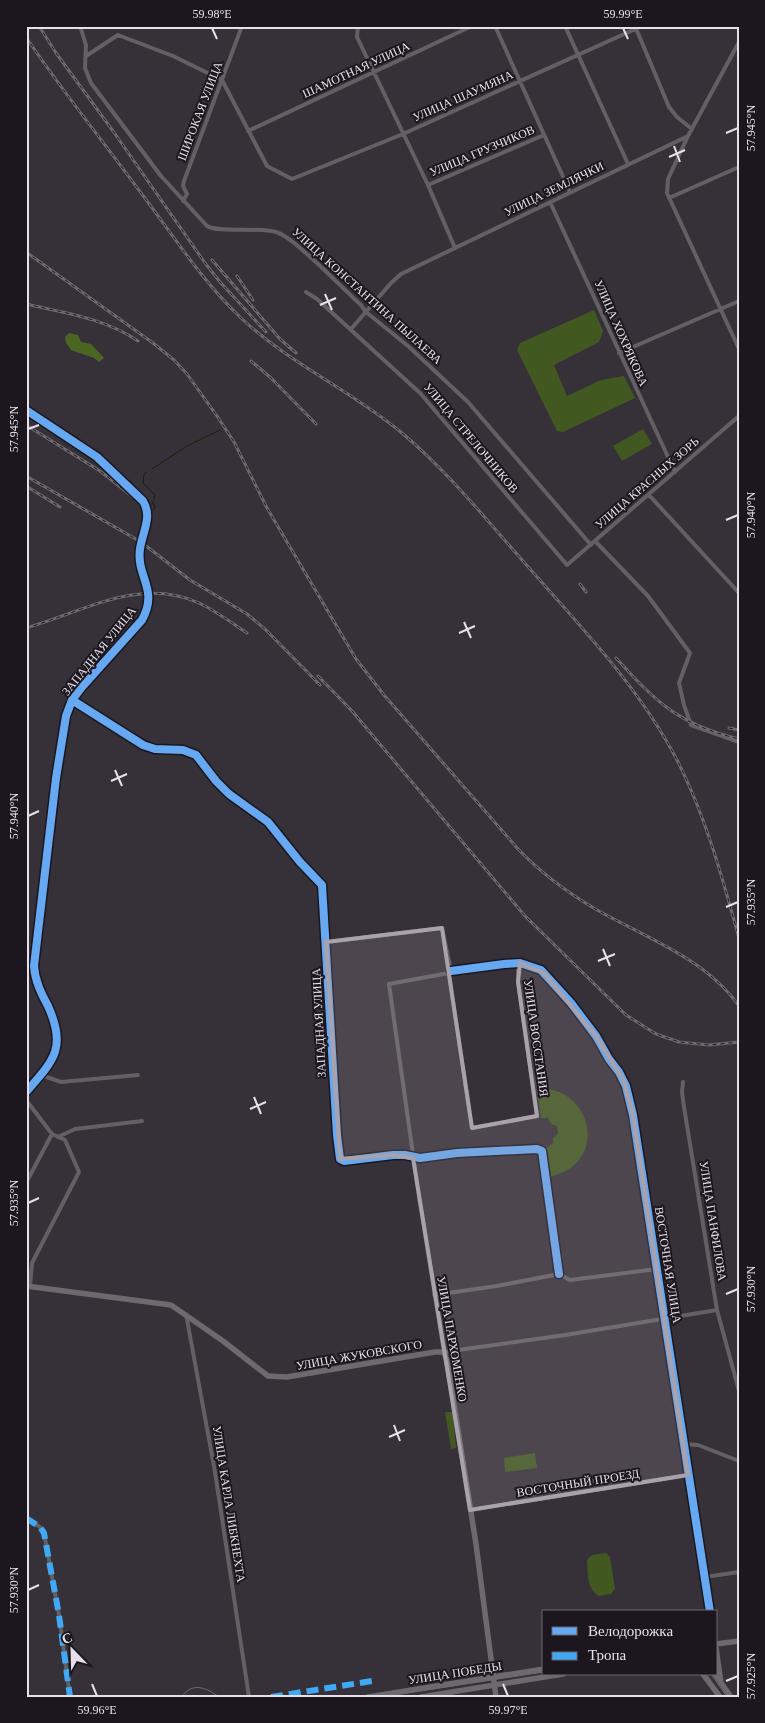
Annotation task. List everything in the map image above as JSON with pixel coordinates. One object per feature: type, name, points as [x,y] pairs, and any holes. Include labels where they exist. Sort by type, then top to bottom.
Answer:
[{"type":"street","name":"УЛИЦА КОНСТАНТИНА ПЫЛАЕВА","points":[[80,26],[86,45],[85,68],[100,96],[126,126],[162,176],[183,201],[212,229],[267,230],[282,234],[318,265],[366,312],[408,346],[468,402],[591,545]]},
{"type":"street","name":"ШИРОКАЯ УЛИЦА","points":[[183,201],[187,194],[183,186],[184,180],[242,26]]},
{"type":"street","points":[[358,26],[357,37],[428,186],[455,248]]},
{"type":"street","name":"ШАМОТНАЯ УЛИЦА","points":[[248,131],[472,26]]},
{"type":"street","points":[[495,26],[570,192]]},
{"type":"street","points":[[566,26],[628,164]]},
{"type":"street","name":"УЛИЦА ШАУМЯНА","points":[[248,131],[267,166],[291,179],[297,178],[403,134],[642,26]]},
{"type":"street","points":[[636,28],[669,107],[677,117],[692,129]]},
{"type":"street","points":[[86,56],[118,35],[172,56],[222,80],[248,131]]},
{"type":"street","points":[[739,42],[688,136],[668,179],[666,188],[739,349]]},
{"type":"street","name":"УЛИЦА ГРУЗЧИКОВ","points":[[428,186],[544,135]]},
{"type":"street","name":"УЛИЦА ЗЕМЛЯЧКИ","points":[[351,329],[398,276],[688,136]]},
{"type":"street","points":[[669,198],[739,167]]},
{"type":"street","name":"УЛИЦА ХОХРЯКОВА","points":[[550,202],[675,472]]},
{"type":"street","name":"УЛИЦА СТРЕЛОЧНИКОВ","points":[[306,292],[313,295],[427,400],[506,496],[568,565]]},
{"type":"street","points":[[619,354],[739,301]]},
{"type":"street","name":"ЗАПАДНАЯ УЛИЦА","points":[[26,410],[97,457],[137,493],[145,503],[147,519],[139,554],[148,593],[148,608],[142,620],[72,700],[66,716],[56,778],[35,955],[35,972],[38,985],[55,1024],[58,1037],[56,1051],[41,1075],[26,1092]]},
{"type":"street","name":"УЛИЦА КРАСНЫХ ЗОРЬ","points":[[568,565],[739,416]]},
{"type":"street","points":[[649,495],[739,593]]},
{"type":"street","points":[[595,541],[648,596],[690,653],[679,683],[689,722],[692,726],[739,742]]},
{"type":"street","name":"ЗАПАДНАЯ УЛИЦА","points":[[72,700],[143,745],[155,749],[183,750],[196,755],[216,781],[229,794],[268,822],[300,862],[322,885],[340,1159],[344,1161],[393,1155],[405,1155],[413,1158]]},
{"type":"street","points":[[326,942],[442,928],[450,972],[520,963]]},
{"type":"street","name":"УЛИЦА ВОССТАНИЯ","points":[[450,972],[472,1128],[538,1116],[518,982],[520,963]]},
{"type":"street","name":"ВОСТОЧНАЯ УЛИЦА","points":[[520,963],[541,970],[571,1003],[596,1036],[624,1081],[633,1115],[710,1610]]},
{"type":"street","name":"УЛИЦА ПАРХОМЕНКО","points":[[450,972],[389,984],[434,1295],[447,1361],[477,1550],[496,1697]]},
{"type":"street","points":[[41,1075],[61,1082],[138,1075]]},
{"type":"street","name":"УЛИЦА ПАНФИЛОВА","points":[[684,1082],[682,1092],[684,1107],[717,1310],[739,1391]]},
{"type":"street","points":[[26,1100],[52,1134],[65,1140],[79,1172],[32,1263],[28,1286]]},
{"type":"street","points":[[58,1137],[75,1130],[142,1120]]},
{"type":"street","points":[[26,1183],[52,1134]]},
{"type":"street","points":[[413,1158],[457,1153],[542,1151],[559,1274]]},
{"type":"street","points":[[434,1295],[497,1286],[559,1274],[570,1280],[656,1269]]},
{"type":"street","name":"УЛИЦА ЖУКОВСКОГО","points":[[28,1286],[171,1305],[186,1314],[263,1372],[276,1378],[287,1378],[435,1352],[717,1310]]},
{"type":"street","name":"УЛИЦА КАРЛА ЛИБКНЕХТА","points":[[186,1314],[214,1463],[249,1697]]},
{"type":"street","points":[[684,1444],[698,1445],[739,1462]]},
{"type":"street","name":"ВОСТОЧНЫЙ ПРОЕЗД","points":[[470,1510],[688,1476]]},
{"type":"street","points":[[26,1518],[40,1526],[44,1533],[59,1615],[70,1697]]},
{"type":"street","points":[[705,1578],[739,1572]]},
{"type":"street","points":[[718,1646],[739,1641]]},
{"type":"street","points":[[718,1661],[721,1683]]},
{"type":"street","name":"УЛИЦА ПОБЕДЫ","points":[[368,1697],[542,1669]]},
{"type":"street","name":"УЛИЦА ПОБЕДЫ","points":[[421,1697],[551,1676]]},
{"type":"street","points":[[704,1676],[720,1697]]},
{"type":"street","points":[[716,1676],[731,1697]]},
{"type":"highlighted area","points":[[442,928],[472,1128],[537,1116],[518,982],[520,963],[544,973],[596,1036],[624,1081],[633,1115],[688,1475],[470,1510],[413,1158],[393,1155],[340,1159],[326,942]]},
{"type":"green space","points":[[594,310],[603,331],[599,342],[554,365],[567,396],[601,380],[624,376],[635,398],[563,432],[557,431],[517,350],[520,343]]},
{"type":"green space","points":[[69,333],[78,335],[81,342],[91,344],[104,358],[99,362],[94,358],[71,350],[66,343],[65,337]]},
{"type":"green space","points":[[643,429],[652,444],[622,461],[613,446]]},
{"type":"green space","points":[[537,1089],[556,1091],[574,1102],[581,1110],[587,1130],[585,1151],[579,1160],[565,1171],[549,1177],[545,1149],[553,1143],[553,1138],[558,1134],[557,1126],[551,1124],[548,1118],[541,1118]]},
{"type":"green space","points":[[445,1412],[453,1413],[456,1448],[451,1449]]},
{"type":"green space","points":[[535,1453],[537,1468],[505,1472],[504,1458]]},
{"type":"green space","points":[[606,1553],[610,1557],[615,1589],[611,1594],[599,1596],[590,1585],[587,1560],[592,1555]]},
{"type":"waterway","points":[[152,469],[187,446],[220,430]]},
{"type":"waterway","points":[[147,472],[144,474],[143,483],[155,495],[154,499]]},
{"type":"waterway","points":[[153,503],[155,508],[153,510]]},
{"type":"tram line","points":[[380,1697],[542,1672]]},
{"type":"tram line","points":[[712,1676],[727,1697]]},
{"type":"tram line","points":[[182,1697],[190,1689],[195,1688],[205,1689],[219,1697]]},
{"type":"railway","points":[[39,26],[56,53],[205,263],[266,332]]},
{"type":"railway","points":[[26,37],[188,257],[226,303],[278,348],[362,403],[419,448],[479,511],[586,632],[626,681],[661,732],[677,760],[697,803],[739,938]]},
{"type":"railway","points":[[26,252],[153,343],[174,360],[187,374],[234,442],[267,508],[356,659],[384,695],[518,849],[545,874],[576,897],[692,962],[725,989],[739,1006]]},
{"type":"railway","points":[[212,260],[280,339],[296,353]]},
{"type":"railway","points":[[237,276],[253,300]]},
{"type":"railway","points":[[26,304],[98,322],[125,333],[138,341]]},
{"type":"railway","points":[[251,361],[271,378],[316,424]]},
{"type":"railway","points":[[26,425],[100,471],[133,497]]},
{"type":"railway","points":[[26,476],[141,542],[190,580],[247,614],[266,630],[320,685]]},
{"type":"railway","points":[[26,486],[60,507]]},
{"type":"railway","points":[[580,584],[586,592]]},
{"type":"railway","points":[[26,628],[111,599],[155,593],[177,596],[199,603],[218,613],[247,633]]},
{"type":"railway","points":[[616,658],[644,688],[670,710],[700,726],[739,739]]},
{"type":"railway","points":[[318,676],[352,711],[525,916],[626,1015],[656,1034],[679,1042],[709,1045],[739,1042]]},
{"type":"railway","points":[[729,728],[739,730]]},
{"type":"marked path","points":[[26,1518],[40,1527],[44,1533],[59,1615],[70,1697]]},
{"type":"marked path","points":[[271,1697],[372,1681]]},
{"type":"cycle path","points":[[26,410],[97,457],[143,501],[146,507],[147,519],[141,543],[140,559],[148,591],[147,609],[142,620],[82,687],[72,700],[66,716],[56,778],[34,966],[39,987],[54,1020],[57,1043],[55,1053],[50,1062],[26,1092]]},
{"type":"cycle path","points":[[72,700],[143,745],[155,749],[183,750],[196,755],[216,781],[229,794],[268,822],[300,862],[322,885],[340,1159],[344,1161],[393,1155],[420,1158],[457,1153],[537,1149],[542,1151],[559,1274]]},
{"type":"cycle path","points":[[451,971],[520,963],[541,970],[571,1003],[596,1036],[626,1086],[633,1115],[710,1610]]}]
